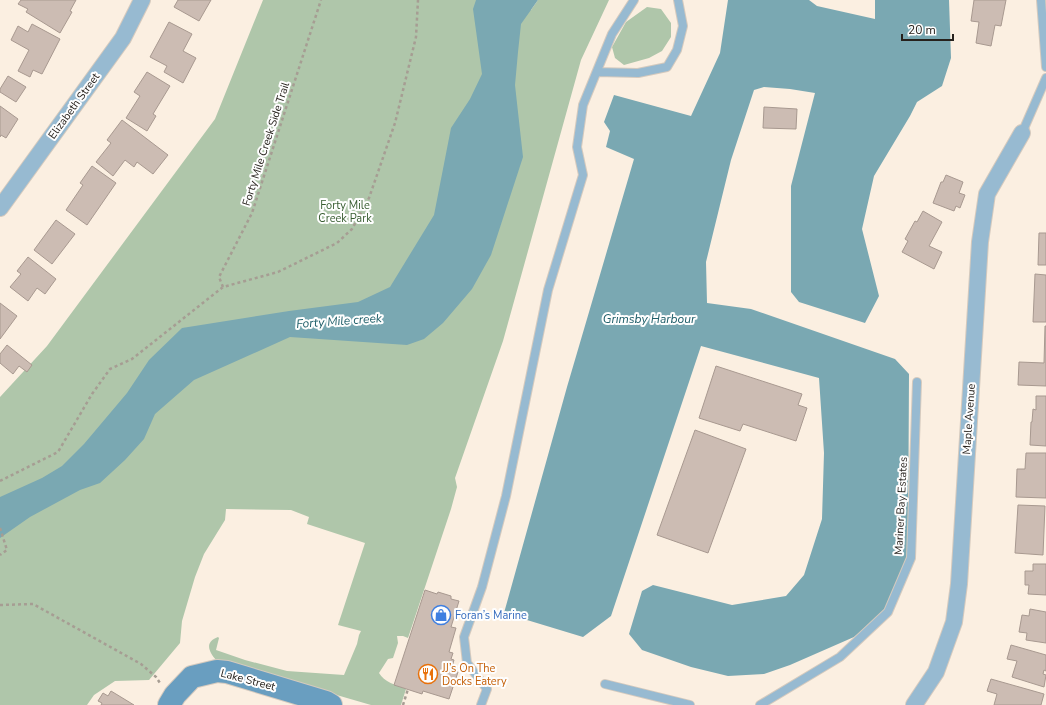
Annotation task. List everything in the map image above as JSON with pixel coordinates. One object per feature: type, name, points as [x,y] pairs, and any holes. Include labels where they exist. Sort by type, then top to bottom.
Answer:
[{"type":"street","name":"Elizabeth Street","points":[[0,208],[123,38],[142,0]]},
{"type":"street","name":"Maple Avenue","points":[[914,705],[936,672],[954,622],[959,584],[980,242],[987,194],[1022,133]]},
{"type":"street","name":"Lake Street","points":[[192,677],[217,671],[227,672],[326,702],[331,705]]},
{"type":"street","points":[[165,695],[175,695],[192,677]]},
{"type":"street","name":"Lake Street","points":[[192,677],[288,705]]},
{"type":"lane","points":[[482,705],[487,690],[467,663],[464,637],[482,587],[506,496],[548,290],[583,175],[577,147],[583,106],[612,34],[634,0]]},
{"type":"lane","points":[[597,72],[638,73],[666,67],[677,50],[684,26],[678,0]]},
{"type":"lane","points":[[1042,0],[1046,67]]},
{"type":"lane","points":[[1022,133],[1046,78]]},
{"type":"lane","name":"Mariner Bay Estates","points":[[760,705],[840,657],[888,612],[911,558],[917,382]]},
{"type":"lane","points":[[605,684],[690,705]]},
{"type":"path","name":"Forty Mile Creek Side Trail","points":[[223,287],[219,277],[252,213],[321,0]]},
{"type":"path","points":[[0,482],[58,452],[92,394],[110,369],[132,359],[223,287],[278,272],[337,243],[352,229],[369,198],[395,124],[416,36],[418,0]]},
{"type":"path","points":[[0,528],[8,550],[0,555]]},
{"type":"path","points":[[0,605],[33,604],[141,664],[156,677],[165,695]]},
{"type":"path","points":[[403,705],[408,689]]},
{"type":"green space","name":"Forty Mile Creek Park","points":[[263,0],[526,0],[531,10],[538,0],[609,0],[581,60],[503,341],[455,478],[457,487],[451,509],[408,638],[397,636],[398,643],[393,658],[388,659],[379,673],[387,681],[406,689],[401,705],[371,705],[216,660],[211,654],[209,644],[218,637],[216,650],[245,660],[287,671],[344,675],[361,631],[338,625],[365,543],[307,524],[309,517],[291,510],[226,509],[225,520],[204,554],[195,577],[182,621],[180,643],[149,680],[115,681],[94,695],[87,705],[0,705],[0,397],[47,346],[215,119]]},
{"type":"green space","points":[[647,7],[661,9],[671,23],[671,37],[662,51],[649,58],[624,65],[615,58],[612,47],[626,22]]},
{"type":"water","name":"Forty Mile creek","points":[[476,0],[538,0],[521,24],[518,52],[515,85],[523,157],[491,255],[472,289],[443,323],[424,339],[407,345],[290,337],[194,380],[155,414],[144,439],[125,460],[100,483],[80,490],[30,517],[0,538],[0,497],[42,478],[62,466],[84,444],[127,393],[149,360],[182,328],[358,302],[390,287],[434,215],[451,128],[470,99],[482,74],[473,9]]},
{"type":"water","name":"Grimsby Harbour","points":[[728,0],[809,0],[817,6],[875,19],[875,0],[949,0],[951,58],[942,86],[917,102],[874,176],[862,229],[879,296],[865,323],[799,302],[791,292],[791,186],[815,93],[764,87],[754,90],[731,160],[706,262],[707,303],[751,309],[895,359],[909,374],[908,553],[896,602],[854,637],[790,665],[764,674],[728,676],[691,667],[642,650],[629,634],[642,591],[653,585],[732,605],[786,596],[804,575],[822,519],[824,453],[819,378],[701,346],[611,616],[583,637],[504,613],[567,387],[634,159],[606,147],[610,131],[604,122],[614,95],[691,116],[720,53]]},
{"type":"building","points":[[21,0],[76,0],[70,11],[72,12],[60,33],[26,12],[28,9],[18,4]]},
{"type":"building","points":[[178,0],[211,0],[199,21],[174,7]]},
{"type":"building","points":[[974,0],[1006,0],[1001,26],[995,25],[991,46],[976,43],[979,22],[971,21]]},
{"type":"building","points":[[169,22],[192,34],[183,51],[196,58],[183,83],[164,72],[167,66],[150,57]]},
{"type":"building","points":[[32,24],[60,39],[42,74],[33,70],[30,77],[18,71],[29,50],[11,40],[18,26],[28,32]]},
{"type":"building","points":[[147,72],[170,86],[153,114],[156,116],[147,131],[126,118],[140,96],[134,92]]},
{"type":"building","points":[[8,76],[26,87],[16,102],[0,92],[0,89]]},
{"type":"building","points":[[0,106],[18,119],[6,138],[1,135],[0,137]]},
{"type":"building","points":[[764,107],[797,109],[796,129],[763,128]]},
{"type":"building","points":[[122,120],[168,155],[153,174],[137,162],[134,167],[125,160],[113,176],[96,162],[111,143],[107,140]]},
{"type":"building","points":[[92,166],[116,183],[87,225],[66,210],[83,185],[80,183]]},
{"type":"building","points":[[946,175],[963,182],[959,193],[965,195],[960,208],[956,206],[954,211],[933,203],[941,182],[943,182]]},
{"type":"building","points":[[923,211],[942,222],[929,246],[942,252],[934,269],[902,252],[908,241],[905,239],[915,221],[917,222]]},
{"type":"building","points":[[56,220],[75,234],[52,264],[34,250]]},
{"type":"building","points":[[1039,233],[1046,233],[1046,265],[1038,265]]},
{"type":"building","points":[[28,257],[56,279],[45,294],[37,288],[28,301],[10,287],[21,274],[17,271]]},
{"type":"building","points":[[1035,274],[1046,275],[1046,322],[1033,322]]},
{"type":"building","points":[[0,303],[17,316],[0,339]]},
{"type":"building","points":[[1045,326],[1046,386],[1018,385],[1019,362],[1044,363]]},
{"type":"building","points":[[7,345],[32,365],[27,372],[19,366],[13,374],[0,363],[0,354]]},
{"type":"building","points":[[716,366],[802,394],[798,405],[807,408],[796,441],[743,424],[740,431],[699,418]]},
{"type":"building","points":[[1036,396],[1046,396],[1046,446],[1030,445],[1031,422],[1033,409],[1036,410]]},
{"type":"building","points":[[695,430],[746,449],[708,553],[657,535]]},
{"type":"building","points":[[1026,453],[1046,453],[1046,498],[1016,497],[1017,469],[1025,469]]},
{"type":"building","points":[[1018,505],[1045,506],[1043,555],[1015,553]]},
{"type":"building","points":[[1033,564],[1046,564],[1046,595],[1028,594],[1029,585],[1025,585],[1025,571],[1033,571]]},
{"type":"building","points":[[425,590],[451,596],[451,599],[459,601],[451,627],[456,628],[449,652],[453,653],[451,659],[454,660],[451,670],[458,672],[449,699],[423,691],[422,694],[394,685]]},
{"type":"building","points":[[1030,609],[1046,612],[1046,643],[1026,640],[1027,633],[1019,632],[1022,615],[1029,616]]},
{"type":"building","points":[[1011,645],[1046,655],[1046,671],[1044,670],[1043,674],[1046,675],[1044,687],[1012,677],[1017,661],[1007,659]]},
{"type":"building","points":[[991,679],[1044,694],[1041,705],[994,705],[997,694],[987,691]]},
{"type":"building","points":[[111,691],[134,705],[101,705],[102,703],[98,701],[103,693],[108,696]]},
{"type":"place","name":"Foran’s Marine","points":[[441,615]]},
{"type":"place","name":"JJ’s On The Docks Eatery","points":[[428,674]]}]
